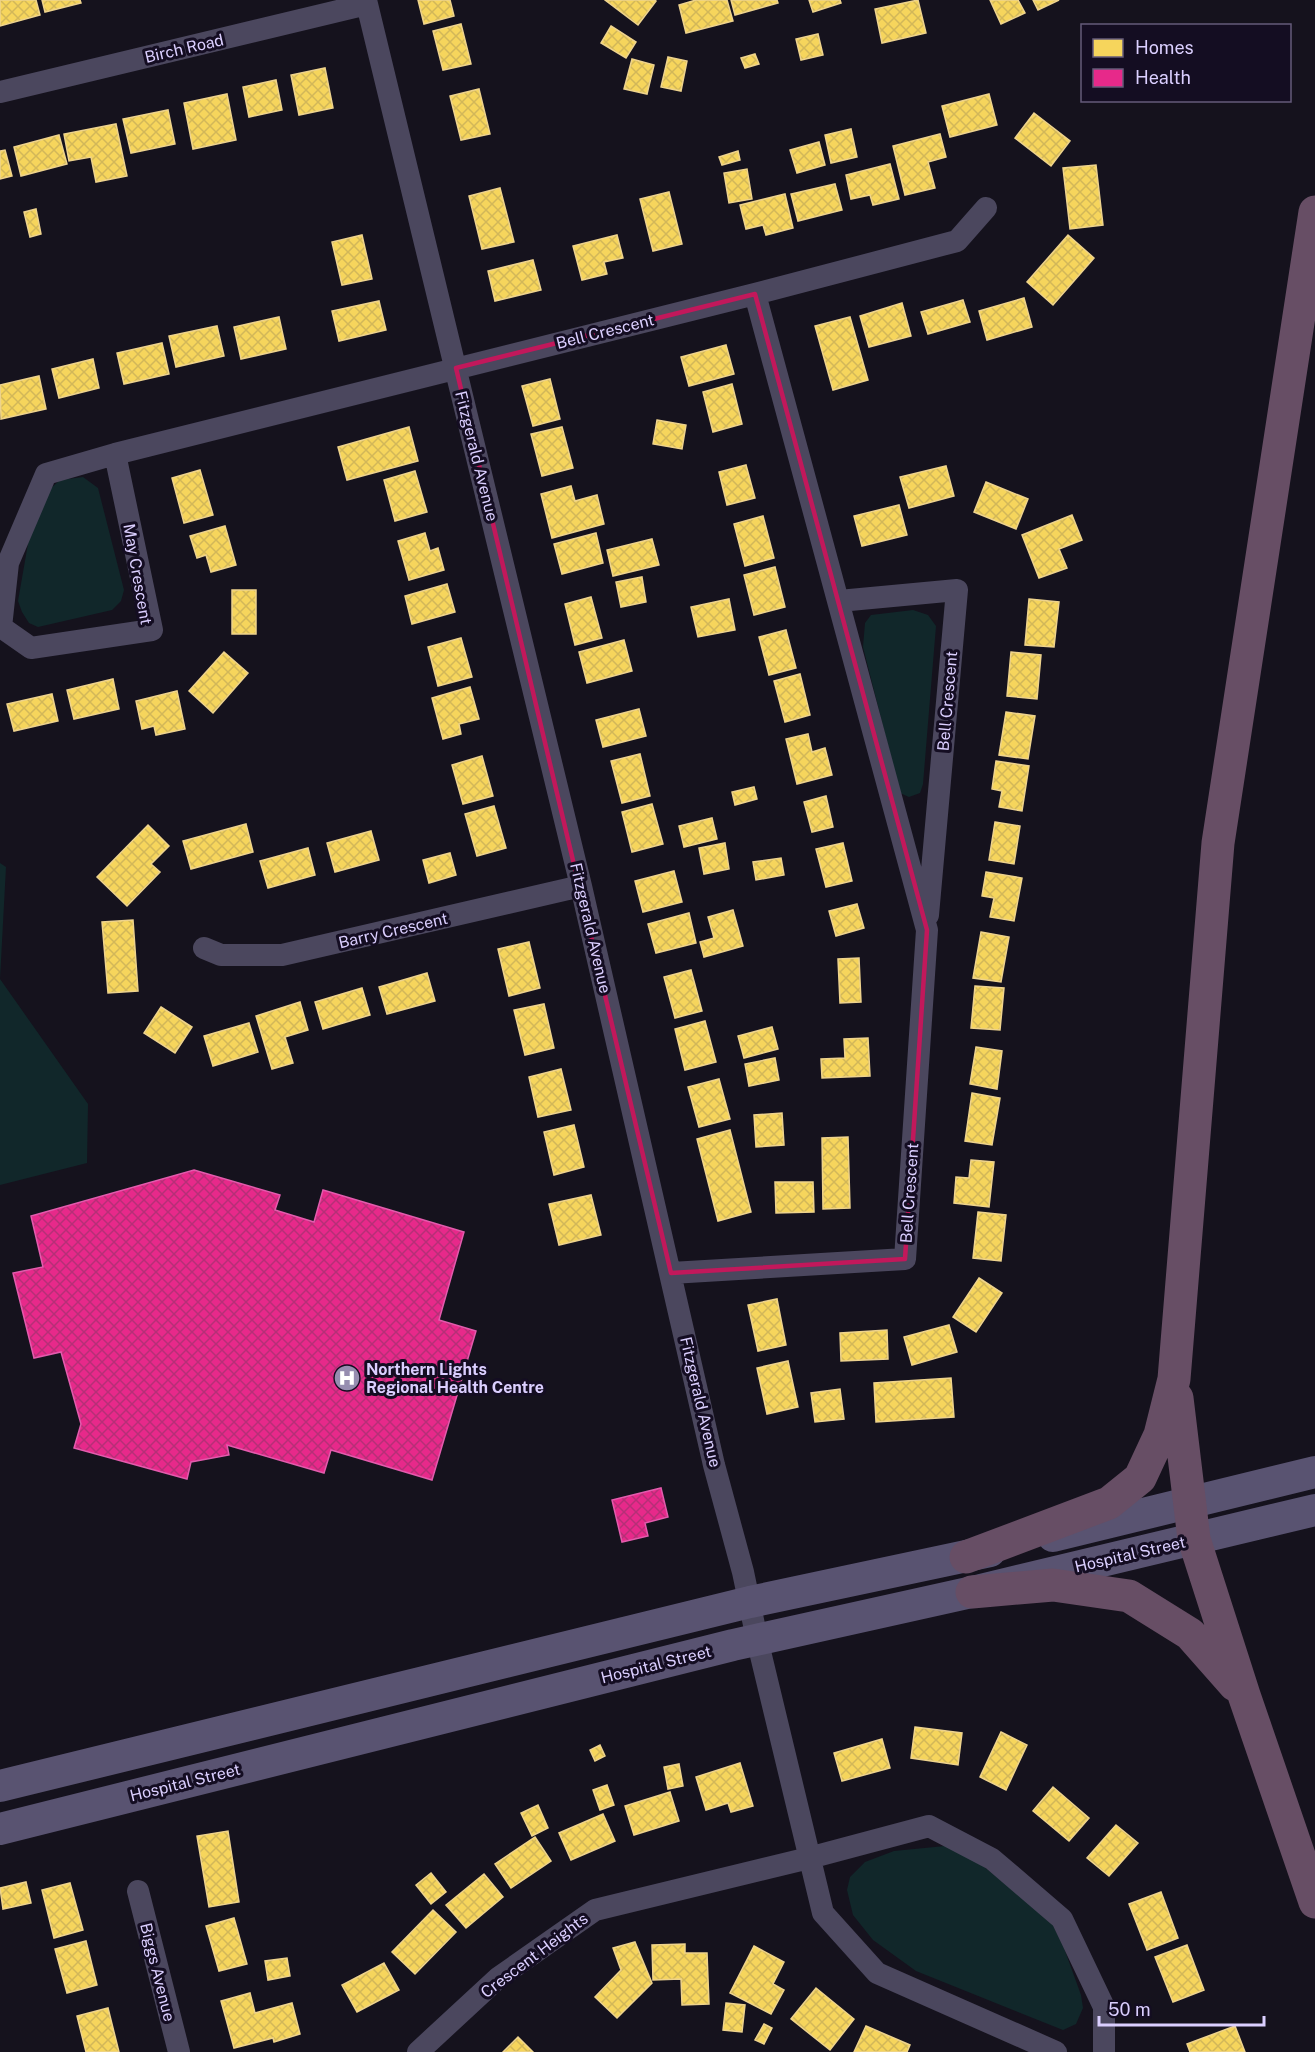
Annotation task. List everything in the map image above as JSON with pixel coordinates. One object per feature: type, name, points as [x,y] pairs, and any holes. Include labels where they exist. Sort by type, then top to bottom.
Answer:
[{"type":"highway","points":[[966,1557],[1109,1503],[1140,1478],[1160,1435],[1174,1379],[1218,843],[1315,212]]},
{"type":"highway","points":[[1174,1379],[1194,1539],[1244,1695],[1315,1902]]},
{"type":"highway","points":[[972,1592],[1053,1585],[1129,1596],[1190,1634],[1244,1695]]},
{"type":"main road","points":[[0,1786],[750,1602],[966,1557],[1315,1472]]},
{"type":"main road","name":"Hospital Street","points":[[0,1829],[757,1639],[972,1592],[1315,1510]]},
{"type":"street","name":"Birch Road","points":[[0,92],[367,2]]},
{"type":"street","name":"Fitzgerald Avenue","points":[[367,2],[581,886],[714,1465],[750,1602],[809,1858]]},
{"type":"street","name":"Bell Crescent","points":[[456,368],[957,241],[986,208]]},
{"type":"street","name":"Bell Crescent","points":[[755,294],[927,930]]},
{"type":"street","name":"May Crescent","points":[[115,454],[152,630],[31,648],[1,627],[8,563],[46,474],[115,454],[456,368]]},
{"type":"street","name":"Bell Crescent","points":[[671,1273],[905,1259],[927,930],[957,590],[839,602]]},
{"type":"street","name":"Barry Crescent","points":[[204,948],[221,956],[282,955],[581,886]]},
{"type":"street","name":"Crescent Heights","points":[[418,2052],[498,1978],[595,1910],[929,1826],[992,1859],[1062,1919],[1104,2007],[1104,2052]]},
{"type":"street","points":[[809,1858],[823,1913],[877,1973],[1056,2052]]},
{"type":"street","name":"Biggs Avenue","points":[[138,1891],[179,2052]]},
{"type":"highlighted area","points":[[755,294],[927,930],[905,1259],[671,1273],[456,368]]},
{"type":"green space","points":[[83,477],[98,488],[124,590],[121,601],[112,610],[38,627],[29,623],[18,601],[29,538],[50,489],[60,480]]},
{"type":"green space","points":[[913,610],[928,615],[936,626],[923,784],[920,793],[909,797],[900,793],[863,647],[865,623],[871,615]]},
{"type":"green space","points":[[0,863],[6,867],[0,979]]},
{"type":"green space","points":[[0,979],[88,1104],[87,1163],[0,1185]]},
{"type":"green space","points":[[945,1846],[977,1861],[1051,1921],[1064,1948],[1081,1995],[1083,2008],[1076,2024],[1063,2030],[916,1971],[873,1940],[853,1915],[847,1890],[850,1877],[865,1862],[894,1851]]},
{"type":"building: Homes","points":[[0,0],[36,0],[40,15],[0,26]]},
{"type":"building: Homes","points":[[42,0],[80,0],[81,3],[45,12]]},
{"type":"building: Homes","points":[[418,0],[450,0],[454,16],[424,24]]},
{"type":"building: Homes","points":[[605,0],[655,0],[656,1],[638,25]]},
{"type":"building: Homes","points":[[696,0],[727,0],[733,21],[686,33],[679,5]]},
{"type":"building: Homes","points":[[731,0],[777,0],[778,3],[735,15]]},
{"type":"building: Homes","points":[[809,0],[840,0],[841,3],[813,12]]},
{"type":"building: Homes","points":[[918,0],[926,33],[882,43],[875,9]]},
{"type":"building: Homes","points":[[990,0],[1018,0],[1025,13],[1001,24]]},
{"type":"building: Homes","points":[[1033,0],[1059,0],[1038,10]]},
{"type":"building: Homes","points":[[461,24],[471,64],[443,70],[433,31]]},
{"type":"building: Homes","points":[[611,26],[636,42],[626,58],[601,43]]},
{"type":"building: Homes","points":[[818,34],[823,55],[801,60],[796,39]]},
{"type":"building: Homes","points":[[755,54],[759,64],[745,68],[741,58]]},
{"type":"building: Homes","points":[[668,57],[687,61],[681,91],[661,87]]},
{"type":"building: Homes","points":[[632,59],[654,65],[647,94],[624,89]]},
{"type":"building: Homes","points":[[325,68],[333,108],[299,115],[291,75]]},
{"type":"building: Homes","points":[[276,80],[282,110],[249,117],[243,87]]},
{"type":"building: Homes","points":[[479,89],[490,134],[461,140],[450,96]]},
{"type":"building: Homes","points":[[227,94],[236,140],[193,149],[184,103]]},
{"type":"building: Homes","points":[[989,94],[997,125],[950,137],[942,106]]},
{"type":"building: Homes","points":[[168,110],[175,144],[131,153],[123,119]]},
{"type":"building: Homes","points":[[1034,113],[1070,141],[1051,166],[1015,138]]},
{"type":"building: Homes","points":[[116,124],[127,176],[96,182],[91,157],[69,161],[64,134]]},
{"type":"building: Homes","points":[[851,129],[857,157],[831,163],[825,135]]},
{"type":"building: Homes","points":[[940,134],[946,157],[928,162],[935,188],[905,195],[893,146]]},
{"type":"building: Homes","points":[[59,135],[67,164],[21,176],[14,147]]},
{"type":"building: Homes","points":[[819,142],[825,165],[797,173],[790,150]]},
{"type":"building: Homes","points":[[5,150],[12,176],[0,179],[0,151]]},
{"type":"building: Homes","points":[[738,151],[740,160],[722,165],[719,157]]},
{"type":"building: Homes","points":[[890,164],[899,199],[873,205],[870,195],[851,199],[846,175]]},
{"type":"building: Homes","points":[[1096,165],[1103,225],[1070,229],[1063,168]]},
{"type":"building: Homes","points":[[747,169],[752,199],[729,203],[724,173]]},
{"type":"building: Homes","points":[[835,184],[842,210],[798,221],[791,194]]},
{"type":"building: Homes","points":[[500,188],[514,242],[482,249],[469,196]]},
{"type":"building: Homes","points":[[669,192],[682,244],[653,251],[640,199]]},
{"type":"building: Homes","points":[[785,194],[793,228],[766,235],[763,225],[746,229],[740,205]]},
{"type":"building: Homes","points":[[36,209],[41,234],[30,237],[24,212]]},
{"type":"building: Homes","points":[[362,235],[372,279],[342,285],[332,242]]},
{"type":"building: Homes","points":[[617,235],[623,258],[604,262],[607,274],[582,280],[573,246]]},
{"type":"building: Homes","points":[[1068,235],[1094,258],[1053,305],[1027,282]]},
{"type":"building: Homes","points":[[533,260],[541,290],[495,301],[488,271]]},
{"type":"building: Homes","points":[[1024,298],[1032,327],[987,340],[979,311]]},
{"type":"building: Homes","points":[[963,300],[970,322],[928,334],[921,312]]},
{"type":"building: Homes","points":[[379,301],[386,330],[339,341],[332,311]]},
{"type":"building: Homes","points":[[902,303],[911,336],[869,347],[860,316]]},
{"type":"building: Homes","points":[[279,317],[286,349],[241,359],[234,327]]},
{"type":"building: Homes","points":[[850,317],[868,380],[833,390],[815,326]]},
{"type":"building: Homes","points":[[217,326],[224,356],[176,367],[169,336]]},
{"type":"building: Homes","points":[[162,343],[169,374],[124,384],[117,353]]},
{"type":"building: Homes","points":[[726,345],[734,374],[689,386],[681,357]]},
{"type":"building: Homes","points":[[93,359],[99,388],[59,398],[52,369]]},
{"type":"building: Homes","points":[[39,376],[46,409],[1,419],[0,385]]},
{"type":"building: Homes","points":[[550,379],[560,419],[533,426],[522,386]]},
{"type":"building: Homes","points":[[732,384],[742,424],[713,432],[703,392]]},
{"type":"building: Homes","points":[[657,420],[686,425],[682,449],[653,444]]},
{"type":"building: Homes","points":[[409,427],[418,461],[347,480],[338,447]]},
{"type":"building: Homes","points":[[562,427],[573,468],[542,476],[531,434]]},
{"type":"building: Homes","points":[[746,465],[755,498],[727,505],[719,472]]},
{"type":"building: Homes","points":[[946,466],[954,496],[909,508],[900,477]]},
{"type":"building: Homes","points":[[200,470],[213,515],[184,523],[172,478]]},
{"type":"building: Homes","points":[[415,471],[427,512],[395,521],[384,480]]},
{"type":"building: Homes","points":[[986,482],[1028,499],[1016,529],[974,512]]},
{"type":"building: Homes","points":[[571,486],[575,501],[597,495],[604,524],[552,538],[541,494]]},
{"type":"building: Homes","points":[[899,505],[907,535],[862,546],[854,516]]},
{"type":"building: Homes","points":[[1072,515],[1082,540],[1059,549],[1067,568],[1039,578],[1022,535]]},
{"type":"building: Homes","points":[[763,516],[774,558],[745,566],[734,524]]},
{"type":"building: Homes","points":[[225,526],[236,565],[211,572],[206,555],[197,558],[190,536]]},
{"type":"building: Homes","points":[[425,533],[430,551],[438,548],[444,570],[409,580],[398,541]]},
{"type":"building: Homes","points":[[596,533],[603,563],[562,574],[554,544]]},
{"type":"building: Homes","points":[[652,539],[659,565],[613,576],[607,550]]},
{"type":"building: Homes","points":[[775,567],[785,607],[754,615],[744,575]]},
{"type":"building: Homes","points":[[642,577],[646,602],[621,607],[616,582]]},
{"type":"building: Homes","points":[[447,584],[455,612],[412,624],[405,596]]},
{"type":"building: Homes","points":[[232,590],[256,590],[256,634],[232,634]]},
{"type":"building: Homes","points":[[591,597],[602,638],[575,645],[565,604]]},
{"type":"building: Homes","points":[[729,599],[735,630],[698,637],[691,607]]},
{"type":"building: Homes","points":[[1029,599],[1059,602],[1054,647],[1025,645]]},
{"type":"building: Homes","points":[[786,630],[796,668],[769,675],[759,637]]},
{"type":"building: Homes","points":[[461,638],[472,677],[438,686],[428,647]]},
{"type":"building: Homes","points":[[624,640],[632,671],[587,683],[579,652]]},
{"type":"building: Homes","points":[[224,652],[248,673],[213,713],[189,691]]},
{"type":"building: Homes","points":[[1011,652],[1041,655],[1037,699],[1007,696]]},
{"type":"building: Homes","points":[[800,674],[810,715],[785,722],[774,681]]},
{"type":"building: Homes","points":[[113,679],[119,709],[74,719],[67,690]]},
{"type":"building: Homes","points":[[470,687],[479,719],[459,724],[461,734],[443,739],[432,698]]},
{"type":"building: Homes","points":[[177,691],[185,729],[156,735],[154,726],[142,729],[136,701]]},
{"type":"building: Homes","points":[[52,694],[58,721],[14,731],[7,704]]},
{"type":"building: Homes","points":[[639,709],[646,736],[603,747],[596,720]]},
{"type":"building: Homes","points":[[1006,712],[1035,716],[1028,759],[999,755]]},
{"type":"building: Homes","points":[[808,734],[812,752],[825,748],[832,775],[797,784],[786,739]]},
{"type":"building: Homes","points":[[640,754],[650,796],[622,803],[611,761]]},
{"type":"building: Homes","points":[[482,756],[493,796],[463,804],[452,765]]},
{"type":"building: Homes","points":[[996,761],[1029,766],[1022,811],[999,807],[1002,791],[992,789]]},
{"type":"building: Homes","points":[[754,787],[757,799],[735,805],[732,792]]},
{"type":"building: Homes","points":[[826,796],[833,827],[812,832],[804,802]]},
{"type":"building: Homes","points":[[652,804],[663,844],[632,852],[622,812]]},
{"type":"building: Homes","points":[[494,806],[506,848],[477,856],[465,814]]},
{"type":"building: Homes","points":[[712,818],[717,839],[684,847],[679,826]]},
{"type":"building: Homes","points":[[995,822],[1020,826],[1014,864],[989,860]]},
{"type":"building: Homes","points":[[246,824],[253,852],[191,869],[183,841]]},
{"type":"building: Homes","points":[[148,825],[169,846],[151,864],[160,872],[127,906],[97,877]]},
{"type":"building: Homes","points":[[371,831],[379,860],[335,872],[327,843]]},
{"type":"building: Homes","points":[[725,843],[729,869],[704,874],[699,848]]},
{"type":"building: Homes","points":[[843,843],[852,881],[826,887],[816,849]]},
{"type":"building: Homes","points":[[308,848],[315,875],[268,888],[260,861]]},
{"type":"building: Homes","points":[[450,853],[456,875],[429,883],[423,860]]},
{"type":"building: Homes","points":[[781,858],[784,875],[756,880],[753,862]]},
{"type":"building: Homes","points":[[674,871],[682,902],[643,912],[635,881]]},
{"type":"building: Homes","points":[[986,872],[1022,878],[1014,921],[990,917],[994,898],[982,896]]},
{"type":"building: Homes","points":[[857,904],[864,928],[836,936],[829,911]]},
{"type":"building: Homes","points":[[733,910],[743,946],[704,957],[700,942],[714,938],[708,917]]},
{"type":"building: Homes","points":[[689,913],[696,943],[656,953],[648,924]]},
{"type":"building: Homes","points":[[133,920],[138,991],[108,993],[102,922]]},
{"type":"building: Homes","points":[[981,932],[1009,937],[1001,982],[973,978]]},
{"type":"building: Homes","points":[[529,942],[540,988],[509,996],[498,949]]},
{"type":"building: Homes","points":[[859,958],[861,1002],[840,1003],[838,959]]},
{"type":"building: Homes","points":[[691,970],[702,1011],[675,1018],[664,977]]},
{"type":"building: Homes","points":[[427,973],[435,1001],[387,1014],[379,987]]},
{"type":"building: Homes","points":[[975,986],[1004,988],[1000,1030],[971,1028]]},
{"type":"building: Homes","points":[[362,988],[370,1015],[323,1029],[315,1002]]},
{"type":"building: Homes","points":[[300,1002],[308,1030],[285,1037],[293,1063],[272,1069],[256,1016]]},
{"type":"building: Homes","points":[[544,1004],[554,1048],[525,1055],[514,1010]]},
{"type":"building: Homes","points":[[161,1007],[192,1027],[175,1053],[144,1033]]},
{"type":"building: Homes","points":[[705,1021],[716,1062],[685,1070],[675,1029]]},
{"type":"building: Homes","points":[[249,1023],[258,1052],[213,1066],[204,1036]]},
{"type":"building: Homes","points":[[772,1027],[778,1049],[744,1058],[738,1036]]},
{"type":"building: Homes","points":[[868,1038],[870,1076],[822,1078],[821,1059],[845,1058],[844,1039]]},
{"type":"building: Homes","points":[[976,1047],[1002,1051],[997,1089],[970,1084]]},
{"type":"building: Homes","points":[[775,1058],[779,1080],[749,1086],[745,1064]]},
{"type":"building: Homes","points":[[561,1069],[571,1110],[538,1117],[529,1077]]},
{"type":"building: Homes","points":[[719,1079],[730,1119],[699,1127],[688,1087]]},
{"type":"building: Homes","points":[[972,1093],[1000,1098],[992,1145],[965,1141]]},
{"type":"building: Homes","points":[[782,1113],[784,1145],[756,1147],[754,1115]]},
{"type":"building: Homes","points":[[574,1125],[584,1167],[554,1175],[544,1132]]},
{"type":"building: Homes","points":[[730,1130],[751,1212],[718,1221],[697,1139]]},
{"type":"building: Homes","points":[[848,1137],[850,1208],[823,1209],[822,1138]]},
{"type":"building: Homes","points":[[971,1160],[994,1162],[989,1207],[954,1203],[956,1177],[969,1178]]},
{"type":"building: Homes","points":[[775,1182],[813,1182],[814,1212],[776,1213]]},
{"type":"building: Homes","points":[[591,1195],[601,1235],[559,1245],[549,1204]]},
{"type":"building: Homes","points":[[978,1212],[1006,1215],[1001,1261],[973,1258]]},
{"type":"building: Homes","points":[[979,1278],[1002,1293],[976,1332],[953,1317]]},
{"type":"building: Homes","points":[[777,1299],[786,1345],[758,1351],[748,1305]]},
{"type":"building: Homes","points":[[949,1325],[957,1352],[912,1365],[904,1337]]},
{"type":"building: Homes","points":[[887,1330],[888,1359],[841,1361],[840,1333]]},
{"type":"building: Homes","points":[[788,1361],[798,1407],[767,1414],[757,1368]]},
{"type":"building: Homes","points":[[951,1378],[954,1417],[876,1422],[874,1383]]},
{"type":"building: Homes","points":[[840,1389],[844,1419],[815,1422],[811,1393]]},
{"type":"building: Homes","points":[[915,1727],[962,1733],[958,1765],[911,1758]]},
{"type":"building: Homes","points":[[1001,1732],[1027,1745],[1006,1790],[980,1777]]},
{"type":"building: Homes","points":[[882,1739],[890,1768],[842,1781],[834,1753]]},
{"type":"building: Homes","points":[[600,1745],[605,1756],[595,1761],[590,1750]]},
{"type":"building: Homes","points":[[740,1763],[753,1806],[731,1812],[728,1803],[706,1810],[696,1777]]},
{"type":"building: Homes","points":[[679,1764],[683,1786],[668,1789],[664,1767]]},
{"type":"building: Homes","points":[[607,1785],[614,1805],[600,1810],[593,1790]]},
{"type":"building: Homes","points":[[1053,1787],[1089,1818],[1069,1841],[1033,1811]]},
{"type":"building: Homes","points":[[670,1792],[679,1821],[634,1835],[625,1806]]},
{"type":"building: Homes","points":[[538,1805],[548,1828],[532,1836],[521,1813]]},
{"type":"building: Homes","points":[[603,1814],[615,1841],[571,1860],[559,1833]]},
{"type":"building: Homes","points":[[1116,1825],[1138,1843],[1109,1876],[1087,1858]]},
{"type":"building: Homes","points":[[228,1831],[239,1902],[209,1907],[197,1836]]},
{"type":"building: Homes","points":[[535,1837],[551,1861],[511,1888],[495,1864]]},
{"type":"building: Homes","points":[[431,1873],[446,1892],[431,1904],[416,1885]]},
{"type":"building: Homes","points":[[484,1874],[503,1897],[466,1928],[446,1905]]},
{"type":"building: Homes","points":[[26,1882],[31,1903],[3,1909],[0,1888]]},
{"type":"building: Homes","points":[[70,1883],[83,1930],[54,1938],[42,1890]]},
{"type":"building: Homes","points":[[1161,1892],[1178,1938],[1147,1950],[1129,1904]]},
{"type":"building: Homes","points":[[433,1910],[456,1932],[415,1974],[392,1952]]},
{"type":"building: Homes","points":[[234,1918],[247,1964],[219,1971],[206,1926]]},
{"type":"building: Homes","points":[[86,1941],[97,1985],[67,1993],[55,1949]]},
{"type":"building: Homes","points":[[635,1942],[652,1983],[617,2018],[595,1997],[621,1970],[613,1948]]},
{"type":"building: Homes","points":[[685,1944],[685,1953],[707,1953],[709,2004],[682,2005],[681,1979],[653,1980],[652,1945]]},
{"type":"building: Homes","points":[[1187,1945],[1204,1990],[1173,2002],[1155,1957]]},
{"type":"building: Homes","points":[[754,1946],[784,1962],[773,1984],[784,1990],[771,2014],[730,1993]]},
{"type":"building: Homes","points":[[287,1958],[290,1976],[268,1980],[265,1961]]},
{"type":"building: Homes","points":[[384,1963],[399,1990],[357,2012],[342,1985]]},
{"type":"building: Homes","points":[[816,1988],[854,2019],[830,2050],[791,2019]]},
{"type":"building: Homes","points":[[250,1993],[255,2013],[292,2003],[300,2034],[274,2042],[273,2038],[234,2048],[221,2001]]},
{"type":"building: Homes","points":[[726,2003],[745,2005],[742,2032],[723,2030]]},
{"type":"building: Homes","points":[[108,2008],[119,2052],[86,2052],[77,2016]]},
{"type":"building: Homes","points":[[764,2024],[772,2028],[764,2044],[755,2040]]},
{"type":"building: Homes","points":[[866,2026],[910,2045],[907,2052],[854,2052]]},
{"type":"building: Homes","points":[[1235,2026],[1245,2052],[1190,2052],[1187,2044]]},
{"type":"building: Homes","points":[[518,2037],[533,2052],[503,2052]]},
{"type":"building: Health","name":"Northern Lights Regional Health Centre","points":[[194,1170],[280,1195],[275,1210],[314,1222],[323,1190],[464,1232],[439,1320],[476,1331],[432,1480],[331,1450],[324,1473],[227,1445],[229,1455],[191,1462],[187,1479],[74,1448],[81,1424],[61,1352],[34,1358],[13,1273],[43,1267],[31,1216]]},
{"type":"building: Health","points":[[661,1488],[668,1517],[645,1523],[648,1536],[622,1542],[612,1500]]},
{"type":"place","name":"Northern Lights Regional Health Centre","points":[[347,1378]]}]
